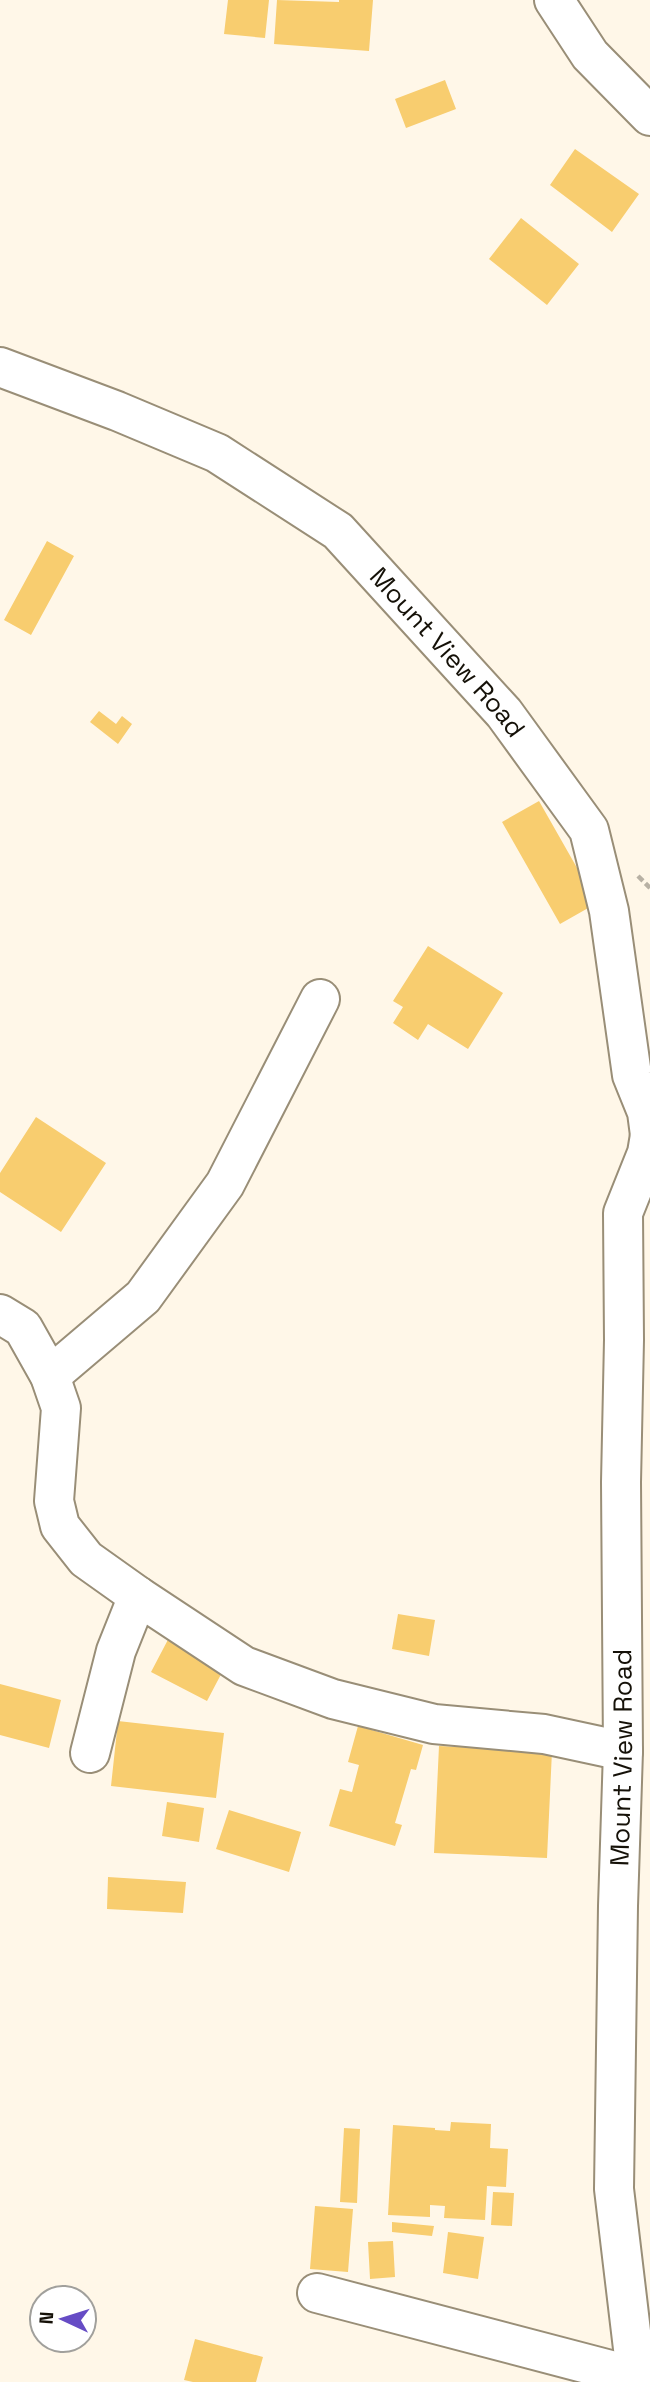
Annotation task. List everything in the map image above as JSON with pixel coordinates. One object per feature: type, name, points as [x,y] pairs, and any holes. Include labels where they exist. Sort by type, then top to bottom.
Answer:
[{"type":"street","points":[[554,0],[590,55],[650,116]]},
{"type":"street","name":"Mount View Road","points":[[0,367],[117,411],[217,453],[338,531],[504,713],[589,830],[609,911],[632,1075],[647,1112],[650,1135],[646,1153],[623,1213],[637,1338],[621,1482],[623,1751],[614,2189],[637,2379]]},
{"type":"street","points":[[50,1376],[143,1297],[225,1184],[320,999]]},
{"type":"street","points":[[0,1314],[23,1328],[50,1376],[61,1408],[54,1500],[60,1526],[86,1559],[138,1596],[244,1666],[333,1699],[434,1724],[544,1734],[623,1751]]},
{"type":"street","points":[[90,1753],[116,1651],[138,1596]]},
{"type":"street","points":[[317,2293],[637,2379]]},
{"type":"building","points":[[228,0],[269,0],[265,38],[224,34]]},
{"type":"building","points":[[277,0],[373,0],[369,51],[274,44]]},
{"type":"building","points":[[445,80],[456,109],[406,128],[395,99]]},
{"type":"building","points":[[575,149],[639,194],[612,232],[550,185]]},
{"type":"building","points":[[521,218],[579,264],[547,305],[489,259]]},
{"type":"building","points":[[47,541],[74,556],[31,635],[4,620]]},
{"type":"building","points":[[99,711],[116,724],[122,716],[132,724],[118,744],[90,722]]},
{"type":"building","points":[[539,801],[597,903],[560,924],[502,822]]},
{"type":"building","points":[[428,946],[503,993],[468,1049],[428,1024],[418,1040],[393,1023],[403,1007],[393,1001]]},
{"type":"building","points":[[36,1117],[106,1163],[61,1232],[0,1192],[0,1173]]},
{"type":"building","points":[[398,1614],[435,1620],[429,1656],[392,1649]]},
{"type":"building","points":[[172,1632],[228,1661],[207,1701],[151,1672]]},
{"type":"building","points":[[0,1684],[61,1700],[49,1748],[0,1735]]},
{"type":"building","points":[[118,1721],[224,1733],[216,1798],[111,1786]]},
{"type":"building","points":[[358,1726],[423,1745],[416,1770],[411,1769],[395,1823],[402,1825],[395,1846],[329,1826],[340,1789],[352,1792],[359,1765],[348,1762]]},
{"type":"building","points":[[439,1746],[552,1751],[547,1858],[434,1853]]},
{"type":"building","points":[[167,1802],[204,1808],[199,1842],[162,1836]]},
{"type":"building","points":[[229,1810],[301,1832],[289,1872],[216,1849]]},
{"type":"building","points":[[108,1877],[186,1882],[183,1913],[107,1909]]},
{"type":"building","points":[[451,2122],[491,2124],[490,2148],[508,2149],[506,2187],[487,2186],[485,2220],[444,2218],[445,2206],[430,2205],[430,2217],[388,2215],[393,2125],[450,2131]]},
{"type":"building","points":[[344,2128],[360,2129],[357,2203],[340,2202]]},
{"type":"building","points":[[493,2192],[514,2193],[512,2226],[491,2225]]},
{"type":"building","points":[[315,2206],[353,2209],[348,2272],[310,2269]]},
{"type":"building","points":[[392,2222],[434,2226],[432,2236],[392,2232]]},
{"type":"building","points":[[448,2232],[484,2237],[478,2279],[443,2273]]},
{"type":"building","points":[[393,2241],[395,2277],[370,2279],[368,2242]]},
{"type":"building","points":[[195,2339],[263,2357],[256,2382],[184,2380]]}]
